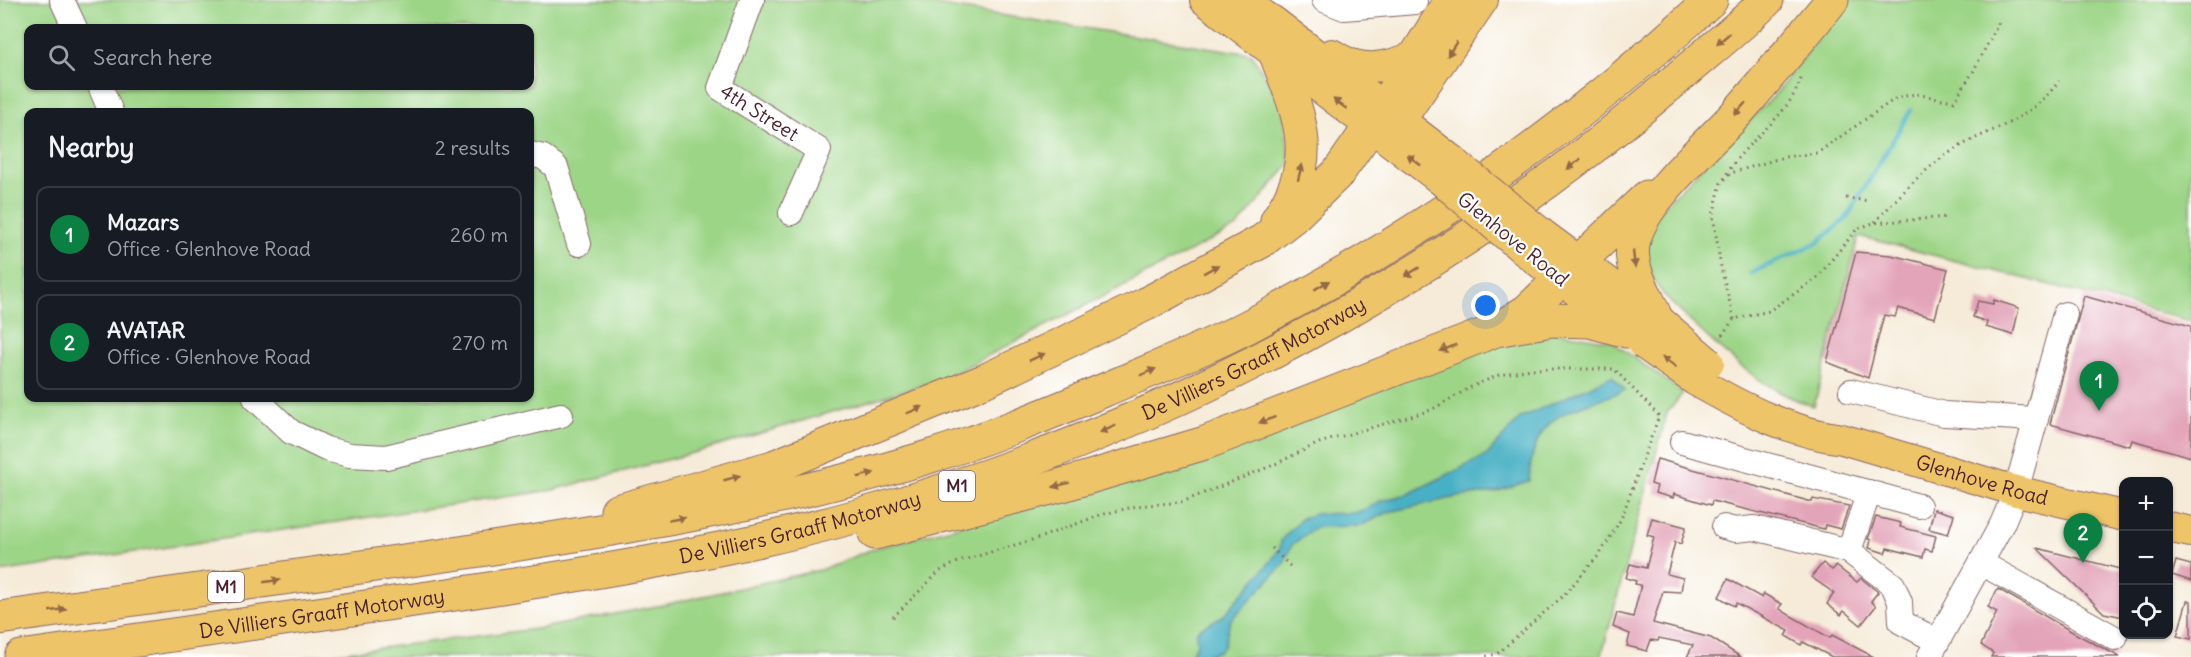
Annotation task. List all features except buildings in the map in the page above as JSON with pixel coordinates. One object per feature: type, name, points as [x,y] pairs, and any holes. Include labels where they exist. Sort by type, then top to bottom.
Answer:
[{"type":"highway","name":"M1","points":[[0,618],[453,554],[684,518],[878,472],[933,456],[1052,412],[1162,366],[1284,307],[1470,193],[1590,106],[1712,0]]},
{"type":"highway","name":"De Villiers Graaff Motorway","points":[[21,657],[600,572],[742,544],[859,516],[998,472],[1164,405],[1302,338],[1481,229],[1570,167],[1618,129],[1767,0]]},
{"type":"highway","points":[[1496,330],[1551,320],[1590,321],[1647,329],[1632,247],[1634,236],[1648,211],[1693,158],[1736,114],[1832,0]]},
{"type":"highway","points":[[1262,241],[1293,191],[1304,150],[1302,123],[1289,49]]},
{"type":"highway","points":[[453,554],[539,534],[773,467],[911,412],[1069,342],[1156,299],[1262,241],[1293,217],[1385,124]]},
{"type":"highway","points":[[742,544],[763,553],[799,550],[1066,484],[1205,442],[1496,330],[1527,311],[1623,218],[1693,158]]},
{"type":"main road","name":"Glenhove Road","points":[[1205,0],[1289,49]]},
{"type":"main road","name":"Glenhove Road","points":[[1240,0],[1289,49],[1445,170],[1534,243],[1703,372],[1842,439],[2016,491],[2119,515]]},
{"type":"main road","points":[[1385,124],[1413,57],[1449,0]]},
{"type":"main road","points":[[1385,124],[1483,0]]},
{"type":"main road","points":[[1289,49],[1316,45],[1354,67],[1380,67],[1413,57]]},
{"type":"main road","points":[[2173,528],[2191,532]]},
{"type":"street","points":[[62,0],[73,24]]},
{"type":"street","name":"4th Street","points":[[752,0],[720,88],[819,150],[791,213]]},
{"type":"street","points":[[1324,0],[1344,8],[1415,2]]},
{"type":"street","points":[[102,90],[109,108]]},
{"type":"street","points":[[534,155],[543,157],[555,167],[579,244]]},
{"type":"street","points":[[1724,527],[1735,530],[1751,528],[1849,551],[1893,585],[1900,602],[1901,622],[1933,649],[2002,524],[2016,491],[2065,314]]},
{"type":"street","points":[[1851,391],[1944,414],[2036,419]]},
{"type":"street","points":[[259,402],[291,432],[326,449],[350,455],[386,457],[561,415]]},
{"type":"street","points":[[1682,442],[1919,506]]},
{"type":"street","points":[[1849,551],[1869,492]]},
{"type":"street","points":[[1981,563],[2115,638]]},
{"type":"path","points":[[1734,319],[1721,268],[1713,215],[1721,183],[1731,173],[1752,165],[1784,157],[1817,153],[1896,98],[1915,94],[1954,101],[1973,72],[2000,20]]},
{"type":"path","points":[[1873,223],[1927,170],[1950,152],[2030,113],[2060,81]]},
{"type":"path","points":[[1846,198],[1869,201]]},
{"type":"path","points":[[1722,335],[1734,319],[1769,311],[1816,279],[1857,229],[1873,223],[1947,217]]},
{"type":"path","points":[[893,617],[940,571],[960,561],[1039,538],[1100,515],[1137,506],[1182,502],[1261,471],[1319,443],[1431,410],[1471,387],[1499,375],[1531,369],[1614,369],[1659,416],[1621,519],[1600,554],[1563,596],[1497,654],[1482,657]]},
{"type":"path","points":[[1272,548],[1293,569]]},
{"type":"green space","points":[[0,0],[904,0],[1251,54],[1282,103],[1290,164],[1237,227],[943,379],[711,448],[553,490],[0,572]]},
{"type":"green space","points":[[1848,0],[2191,0],[2191,321],[1862,237],[1858,238],[1814,406],[1779,392],[1763,382],[1704,334],[1670,302],[1659,288],[1649,267],[1640,236],[1655,214],[1773,97]]},
{"type":"green space","points":[[1545,330],[1611,341],[1683,393],[1667,413],[1601,657],[306,657],[536,629],[668,604],[820,570],[873,549],[1134,479],[1499,341]]},
{"type":"water","points":[[1612,376],[1625,390],[1571,410],[1546,427],[1538,440],[1532,458],[1529,481],[1495,492],[1457,497],[1389,512],[1360,526],[1316,527],[1292,545],[1283,565],[1230,621],[1224,646],[1219,651],[1203,657],[1189,657],[1197,644],[1196,633],[1200,628],[1223,616],[1271,561],[1280,548],[1281,540],[1302,518],[1315,514],[1354,513],[1380,501],[1408,494],[1486,456],[1520,418]]},
{"type":"waterway","points":[[1751,273],[1817,243],[1846,219],[1911,110]]},
{"type":"place","name":"Mazars","points":[[2099,411]]},
{"type":"place","name":"AVATAR","points":[[2083,563]]}]
